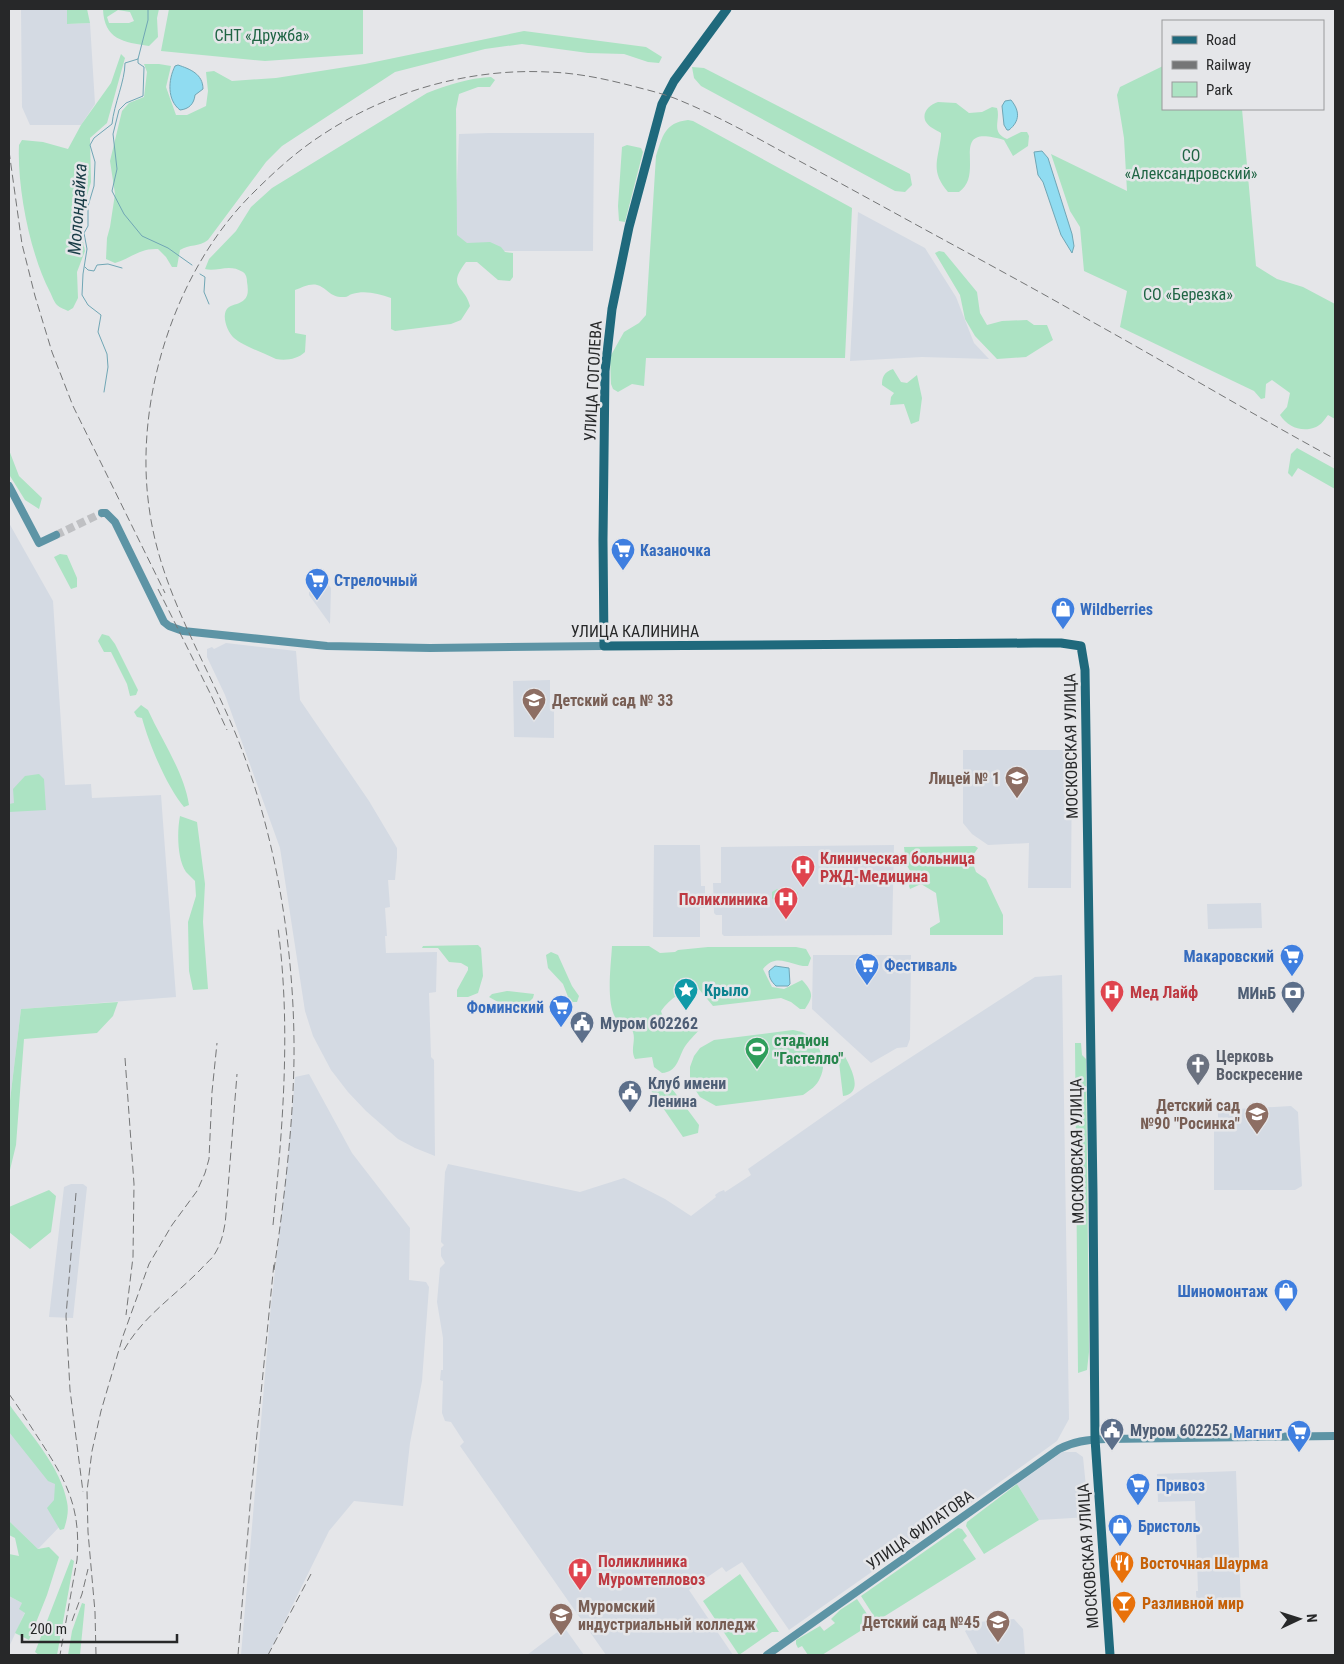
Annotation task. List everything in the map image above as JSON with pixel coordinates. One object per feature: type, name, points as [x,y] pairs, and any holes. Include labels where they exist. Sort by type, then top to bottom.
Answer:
[{"type":"main road","name":"УЛИЦА ГОГОЛЕВА","points":[[604,646],[603,486],[605,371],[612,309],[629,227],[665,95],[689,58],[726,9]]},
{"type":"main road","name":"УЛИЦА КАЛИНИНА","points":[[604,646],[1061,643],[1081,646]]},
{"type":"main road","name":"МОСКОВСКАЯ УЛИЦА","points":[[1081,646],[1085,670],[1095,1439],[1110,1655]]},
{"type":"street","points":[[9,486],[40,543],[56,535]]},
{"type":"street","name":"УЛИЦА КАЛИНИНА","points":[[102,512],[106,513],[115,522],[164,622],[169,626],[189,632],[328,646],[430,648],[604,646]]},
{"type":"street","name":"УЛИЦА ФИЛАТОВА","points":[[767,1655],[1059,1449],[1078,1442],[1095,1439],[1335,1436]]},
{"type":"shaded area","points":[[21,9],[67,9],[68,24],[90,23],[95,104],[81,125],[30,125],[22,107]]},
{"type":"shaded area","points":[[594,133],[593,251],[454,251],[459,134]]},
{"type":"shaded area","points":[[858,212],[925,248],[956,297],[974,343],[989,359],[922,357],[850,361]]},
{"type":"shaded area","points":[[9,523],[53,601],[65,785],[91,784],[92,798],[161,795],[176,997],[21,1009],[9,1109]]},
{"type":"shaded area","points":[[324,579],[331,588],[330,624],[309,595],[309,592]]},
{"type":"shaded area","points":[[226,643],[296,651],[300,700],[369,801],[397,848],[395,880],[388,880],[390,907],[385,908],[386,953],[437,952],[436,992],[429,993],[431,1057],[434,1060],[435,1156],[398,1139],[366,1111],[331,1070],[313,1036],[305,1011],[280,848],[225,695],[207,657],[207,649],[212,647],[214,649]]},
{"type":"shaded area","name":"Детский сад № 33","points":[[550,680],[550,703],[554,704],[554,738],[514,737],[513,681]]},
{"type":"shaded area","name":"Лицей № 1","points":[[963,750],[1072,750],[1071,888],[1028,888],[1029,843],[988,845],[972,834],[963,823]]},
{"type":"shaded area","points":[[654,845],[700,845],[701,886],[705,886],[705,908],[700,908],[700,937],[653,937]]},
{"type":"shaded area","name":"Клиническая больница РЖД-Медицина","points":[[894,845],[892,935],[724,936],[722,934],[722,915],[714,913],[713,883],[721,883],[721,847]]},
{"type":"shaded area","points":[[1261,903],[1262,928],[1208,929],[1207,904]]},
{"type":"shaded area","name":"Фестиваль","points":[[813,955],[911,955],[910,1039],[907,1047],[897,1048],[871,1063],[812,1009]]},
{"type":"shaded area","points":[[1062,975],[1069,1419],[1057,1441],[957,1513],[945,1510],[942,1507],[935,1512],[938,1516],[932,1520],[933,1529],[789,1630],[742,1562],[726,1572],[722,1567],[689,1590],[733,1655],[606,1655],[460,1446],[464,1442],[451,1422],[445,1421],[442,1413],[443,1381],[440,1380],[441,1370],[443,1370],[443,1338],[437,1302],[440,1268],[445,1263],[441,1256],[441,1248],[444,1245],[441,1242],[445,1172],[448,1164],[580,1192],[624,1178],[665,1199],[691,1216],[716,1197],[715,1195],[719,1192],[724,1190],[725,1192],[751,1175],[748,1169],[865,1087],[1035,977]]},
{"type":"shaded area","points":[[309,1074],[352,1153],[410,1228],[409,1280],[426,1282],[429,1287],[422,1381],[410,1443],[403,1506],[354,1501],[329,1531],[268,1655],[241,1655],[271,1305],[288,1160],[295,1077]]},
{"type":"shaded area","name":"Детский сад №90 \"Росинка\"","points":[[1291,1106],[1298,1112],[1302,1186],[1295,1190],[1214,1190],[1214,1118],[1218,1118],[1218,1110]]},
{"type":"shaded area","points":[[71,1184],[83,1184],[87,1187],[73,1318],[49,1317],[64,1187]]},
{"type":"shaded area","points":[[9,1428],[57,1485],[66,1520],[38,1549],[9,1521]]},
{"type":"shaded area","points":[[1062,1452],[1076,1452],[1083,1457],[1089,1517],[1039,1520],[1017,1484]]},
{"type":"shaded area","points":[[1236,1471],[1241,1608],[1197,1610],[1195,1501],[1158,1502],[1157,1474]]},
{"type":"shaded area","points":[[9,1596],[22,1603],[25,1612],[9,1647]]},
{"type":"shaded area","name":"Детский сад №45","points":[[1014,1619],[1023,1629],[1025,1655],[978,1655],[965,1631],[978,1622]]},
{"type":"shaded area","name":"Муромский индустриальный колледж","points":[[564,1627],[584,1655],[527,1655]]},
{"type":"green space","points":[[67,9],[87,9],[90,23],[67,24]]},
{"type":"green space","points":[[103,9],[159,9],[157,18],[158,37],[149,46],[124,41],[111,33],[104,19]],"holes":[[[118,10],[130,12],[134,21],[129,23],[109,23],[107,17]]]},
{"type":"green space","name":"СНТ «Дружба»","points":[[169,9],[363,9],[363,54],[265,61],[161,51]]},
{"type":"green space","points":[[524,31],[646,47],[662,57],[659,63],[648,62],[624,54],[588,53],[522,44],[485,49],[395,72],[282,146],[266,162],[208,240],[180,250],[177,267],[172,267],[158,249],[146,250],[115,263],[106,259],[107,238],[115,194],[110,161],[122,111],[129,103],[144,97],[147,72],[144,64],[171,66],[166,87],[176,115],[187,115],[206,106],[208,91],[206,72],[214,71],[232,81],[276,78],[365,64]]},
{"type":"green space","points":[[121,54],[125,58],[107,123],[90,138],[91,182],[86,199],[84,224],[81,232],[85,251],[77,272],[78,298],[73,308],[68,311],[58,306],[55,302],[36,259],[26,220],[20,180],[19,145],[22,140],[43,142],[68,149],[81,125],[111,83]]},
{"type":"green space","name":"СО «Березка»","points":[[1162,66],[1162,110],[1242,110],[1256,266],[1277,279],[1303,287],[1335,304],[1335,419],[1328,415],[1321,423],[1311,429],[1291,426],[1280,415],[1287,407],[1290,393],[1272,380],[1266,384],[1265,398],[1261,399],[1254,391],[1120,327],[1127,291],[1084,271],[1080,227],[1070,211],[1051,154],[1127,191],[1124,138],[1117,95],[1120,87]]},
{"type":"green space","points":[[692,67],[704,68],[910,174],[912,185],[905,192],[895,191],[701,86],[694,78]]},
{"type":"green space","points":[[491,77],[495,80],[490,87],[478,87],[459,94],[456,109],[457,235],[467,243],[490,242],[501,247],[505,252],[513,253],[513,277],[510,281],[498,280],[477,262],[466,262],[460,270],[457,282],[468,299],[470,306],[461,320],[451,324],[395,331],[391,329],[391,298],[367,292],[340,297],[317,285],[309,285],[295,290],[295,333],[306,335],[305,352],[292,359],[276,359],[248,347],[234,338],[227,327],[225,314],[229,307],[246,298],[248,289],[246,276],[243,272],[233,268],[205,269],[209,259],[236,231],[251,207],[272,188],[427,93],[458,82]]},
{"type":"green space","points":[[938,102],[956,103],[969,113],[982,112],[992,107],[997,108],[997,129],[999,133],[1007,139],[1021,132],[1027,132],[1029,136],[1028,146],[1013,156],[1004,140],[986,136],[976,138],[971,144],[970,173],[967,184],[959,192],[948,192],[942,185],[937,172],[941,133],[926,122],[924,116],[932,105]]},
{"type":"green space","points":[[688,120],[852,208],[845,358],[646,358],[644,386],[632,384],[618,392],[613,389],[611,384],[610,357],[624,332],[639,323],[646,315],[656,156],[669,127]]},
{"type":"green space","points":[[627,145],[641,148],[643,152],[625,222],[619,221],[618,206],[622,147]]},
{"type":"green space","points":[[939,251],[944,252],[977,292],[980,313],[987,325],[1002,321],[1027,320],[1034,325],[1047,325],[1053,340],[1026,357],[997,359],[975,336],[965,319],[960,295],[935,253]]},
{"type":"green space","points":[[893,369],[901,382],[907,383],[917,375],[922,398],[919,421],[911,424],[904,404],[890,405],[891,397],[894,393],[882,385],[882,382],[886,373]]},
{"type":"green space","points":[[1297,448],[1335,469],[1335,489],[1298,468],[1292,477],[1288,473],[1291,454]]},
{"type":"green space","points":[[9,450],[19,476],[42,498],[39,509],[25,500],[10,476]]},
{"type":"green space","points":[[60,554],[67,555],[77,578],[77,587],[71,589],[54,557]]},
{"type":"green space","points":[[102,634],[109,636],[115,644],[138,690],[136,695],[130,696],[127,684],[111,652],[104,652],[98,641]]},
{"type":"green space","points":[[141,705],[148,710],[172,757],[189,805],[184,807],[178,799],[159,765],[142,718],[137,717],[134,712]]},
{"type":"green space","points":[[39,774],[44,779],[46,810],[9,812],[9,804],[14,803],[13,789],[25,776]]},
{"type":"green space","points":[[180,816],[197,822],[205,884],[203,922],[208,989],[193,990],[189,971],[188,922],[196,896],[195,881],[186,872],[179,853],[178,829]]},
{"type":"green space","points":[[975,846],[978,848],[971,858],[976,872],[986,879],[1003,915],[1003,935],[930,935],[930,928],[940,922],[936,893],[921,884],[910,889],[912,874],[906,864],[904,847]]},
{"type":"green space","points":[[777,889],[794,889],[798,893],[798,900],[774,901],[772,892]]},
{"type":"green space","points":[[478,945],[481,948],[483,976],[478,993],[468,997],[457,997],[457,990],[468,967],[461,963],[449,962],[438,948],[422,948],[423,946]]},
{"type":"green space","points":[[612,946],[649,946],[660,953],[708,947],[796,947],[806,949],[811,958],[808,966],[779,960],[768,964],[763,969],[772,987],[784,989],[802,980],[810,991],[810,1001],[805,1009],[800,1009],[791,1002],[781,998],[713,1006],[698,988],[687,990],[668,1002],[661,1011],[671,1029],[698,1025],[700,1029],[686,1045],[674,1068],[662,1073],[654,1067],[652,1057],[635,1059],[632,1029],[617,1019],[612,1010],[610,983]]},
{"type":"green space","points":[[551,952],[558,955],[572,986],[579,996],[577,1002],[570,1002],[563,984],[548,968],[546,955]]},
{"type":"green space","points":[[507,991],[534,994],[528,1003],[498,1002],[489,997],[492,994]]},
{"type":"green space","points":[[118,1002],[113,1016],[97,1033],[24,1039],[16,1145],[9,1174],[9,1109],[21,1009]]},
{"type":"green space","name":"стадион \"Гастелло\"","points":[[793,1030],[803,1032],[810,1037],[818,1047],[823,1059],[819,1081],[803,1095],[716,1106],[700,1097],[694,1088],[690,1078],[690,1067],[694,1056],[700,1048],[714,1040]]},
{"type":"green space","points":[[1075,1043],[1081,1043],[1082,1055],[1086,1059],[1089,1352],[1087,1370],[1078,1373]]},
{"type":"green space","points":[[843,1053],[852,1071],[855,1084],[854,1090],[850,1094],[843,1096],[838,1054]]},
{"type":"green space","points":[[652,1087],[666,1087],[673,1090],[699,1125],[698,1133],[683,1137],[650,1089]]},
{"type":"green space","points":[[49,1190],[56,1196],[51,1232],[30,1249],[9,1232],[9,1207]]},
{"type":"green space","points":[[9,1404],[51,1463],[64,1489],[68,1505],[64,1529],[60,1530],[47,1508],[54,1500],[55,1484],[48,1481],[9,1432]]},
{"type":"green space","points":[[1017,1484],[1039,1520],[984,1554],[966,1526],[967,1522]]},
{"type":"green space","points":[[9,1521],[38,1549],[49,1547],[59,1557],[47,1595],[29,1640],[15,1633],[25,1613],[19,1609],[22,1603],[9,1596],[9,1554],[19,1556],[15,1538],[9,1535]]},
{"type":"green space","points":[[958,1528],[962,1529],[967,1536],[963,1540],[976,1559],[877,1621],[861,1596]]},
{"type":"green space","points":[[71,1559],[74,1561],[57,1655],[39,1655],[35,1652]]},
{"type":"green space","points":[[740,1574],[779,1632],[772,1632],[739,1655],[703,1601]]},
{"type":"green space","points":[[857,1599],[873,1623],[822,1655],[808,1655],[802,1646],[798,1648],[796,1640],[820,1626],[824,1631],[835,1623],[831,1619],[840,1610]]},
{"type":"green space","points":[[82,1603],[85,1604],[80,1655],[68,1655],[72,1631]]},
{"type":"water","points":[[178,65],[195,73],[201,79],[203,89],[195,95],[190,106],[180,110],[173,101],[170,90],[171,77],[175,66]]},
{"type":"water","points":[[1011,100],[1018,116],[1013,127],[1007,130],[1004,125],[1002,106],[1005,101]]},
{"type":"water","points":[[1042,151],[1048,158],[1072,234],[1074,246],[1072,253],[1061,235],[1043,182],[1038,175],[1034,152]]},
{"type":"water","points":[[775,966],[789,968],[790,984],[788,986],[776,986],[772,981],[769,971]]},
{"type":"waterway","name":"Молондайка","points":[[104,392],[108,367],[107,354],[98,332],[101,315],[88,305],[82,295],[87,249],[84,233],[88,226],[88,206],[94,186],[95,162],[90,145],[94,138],[112,124],[125,63],[138,59],[148,20],[148,9]]},
{"type":"waterway","points":[[138,59],[138,63],[144,67],[143,96],[126,103],[119,110],[113,134],[117,169],[112,191],[124,214],[142,236],[168,248],[192,265]]},
{"type":"waterway","points":[[85,267],[88,270],[94,271],[97,265],[108,264],[122,268]]},
{"type":"waterway","points":[[200,274],[205,277],[204,292],[209,304]]},
{"type":"tunnel","points":[[56,535],[102,513]]},
{"type":"railway","points":[[274,1270],[292,1112],[294,1059],[292,983],[283,906],[267,831],[245,758],[219,695],[176,604],[155,541],[149,507],[146,466],[148,423],[155,380],[166,338],[182,298],[202,259],[226,224],[261,185],[305,146],[350,118],[376,105],[403,94],[460,78],[519,72],[548,72],[583,75],[662,94],[704,111],[761,140],[1048,297],[1335,459]]},
{"type":"railway","points":[[9,151],[22,244],[52,352],[73,406],[165,593]]},
{"type":"railway","points":[[158,589],[227,730]]},
{"type":"railway","points":[[273,1225],[280,1151],[285,1039],[282,965],[278,928]]},
{"type":"railway","points":[[96,1655],[87,1491],[92,1451],[101,1411],[123,1336],[149,1264],[172,1225],[197,1191],[205,1173],[209,1159],[212,1092],[217,1043]]},
{"type":"railway","points":[[125,1058],[134,1184],[133,1257],[126,1315]]},
{"type":"railway","points":[[124,1350],[140,1327],[210,1260],[219,1246],[226,1219],[237,1074]]},
{"type":"railway","points":[[76,1193],[66,1316],[70,1390],[83,1492]]},
{"type":"railway","points":[[238,1655],[251,1494],[274,1263]]},
{"type":"railway","points":[[9,1394],[39,1439],[64,1482],[70,1496],[77,1525],[77,1560],[60,1655]]},
{"type":"railway","points":[[72,1621],[82,1594],[88,1569]]},
{"type":"railway","points":[[268,1655],[311,1574]]},
{"type":"place","name":"Казаночка","points":[[623,571]]},
{"type":"place","name":"Стрелочный","points":[[317,601]]},
{"type":"place","name":"Wildberries","points":[[1063,630]]},
{"type":"place","name":"Детский сад № 33","points":[[534,721]]},
{"type":"place","name":"Лицей № 1","points":[[1017,799]]},
{"type":"place","name":"Клиническая больница РЖД-Медицина","points":[[803,888]]},
{"type":"place","name":"Поликлиника","points":[[786,920]]},
{"type":"place","name":"Макаровский","points":[[1292,977]]},
{"type":"place","name":"Фестиваль","points":[[867,986]]},
{"type":"place","name":"Крыло","points":[[686,1011]]},
{"type":"place","name":"Мед Лайф","points":[[1112,1013]]},
{"type":"place","name":"МИнБ","points":[[1293,1014]]},
{"type":"place","name":"Фоминский","points":[[561,1028]]},
{"type":"place","name":"Муром 602262","points":[[582,1044]]},
{"type":"place","name":"стадион \"Гастелло\"","points":[[757,1070]]},
{"type":"place","name":"Церковь Воскресение","points":[[1198,1086]]},
{"type":"place","name":"Клуб имени Ленина","points":[[630,1113]]},
{"type":"place","name":"Детский сад №90 \"Росинка\"","points":[[1257,1135]]},
{"type":"place","name":"Шиномонтаж","points":[[1286,1312]]},
{"type":"place","name":"Муром 602252","points":[[1112,1451]]},
{"type":"place","name":"Магнит","points":[[1299,1453]]},
{"type":"place","name":"Привоз","points":[[1138,1506]]},
{"type":"place","name":"Бристоль","points":[[1120,1547]]},
{"type":"place","name":"Восточная Шаурма","points":[[1122,1584]]},
{"type":"place","name":"Поликлиника Муромтепловоз","points":[[580,1591]]},
{"type":"place","name":"Разливной мир","points":[[1124,1624]]},
{"type":"place","name":"Муромский индустриальный колледж","points":[[561,1636]]},
{"type":"place","name":"Детский сад №45","points":[[998,1643]]},
{"type":"park label","name":"СО «Александровский»","points":[[1191,164]]}]
